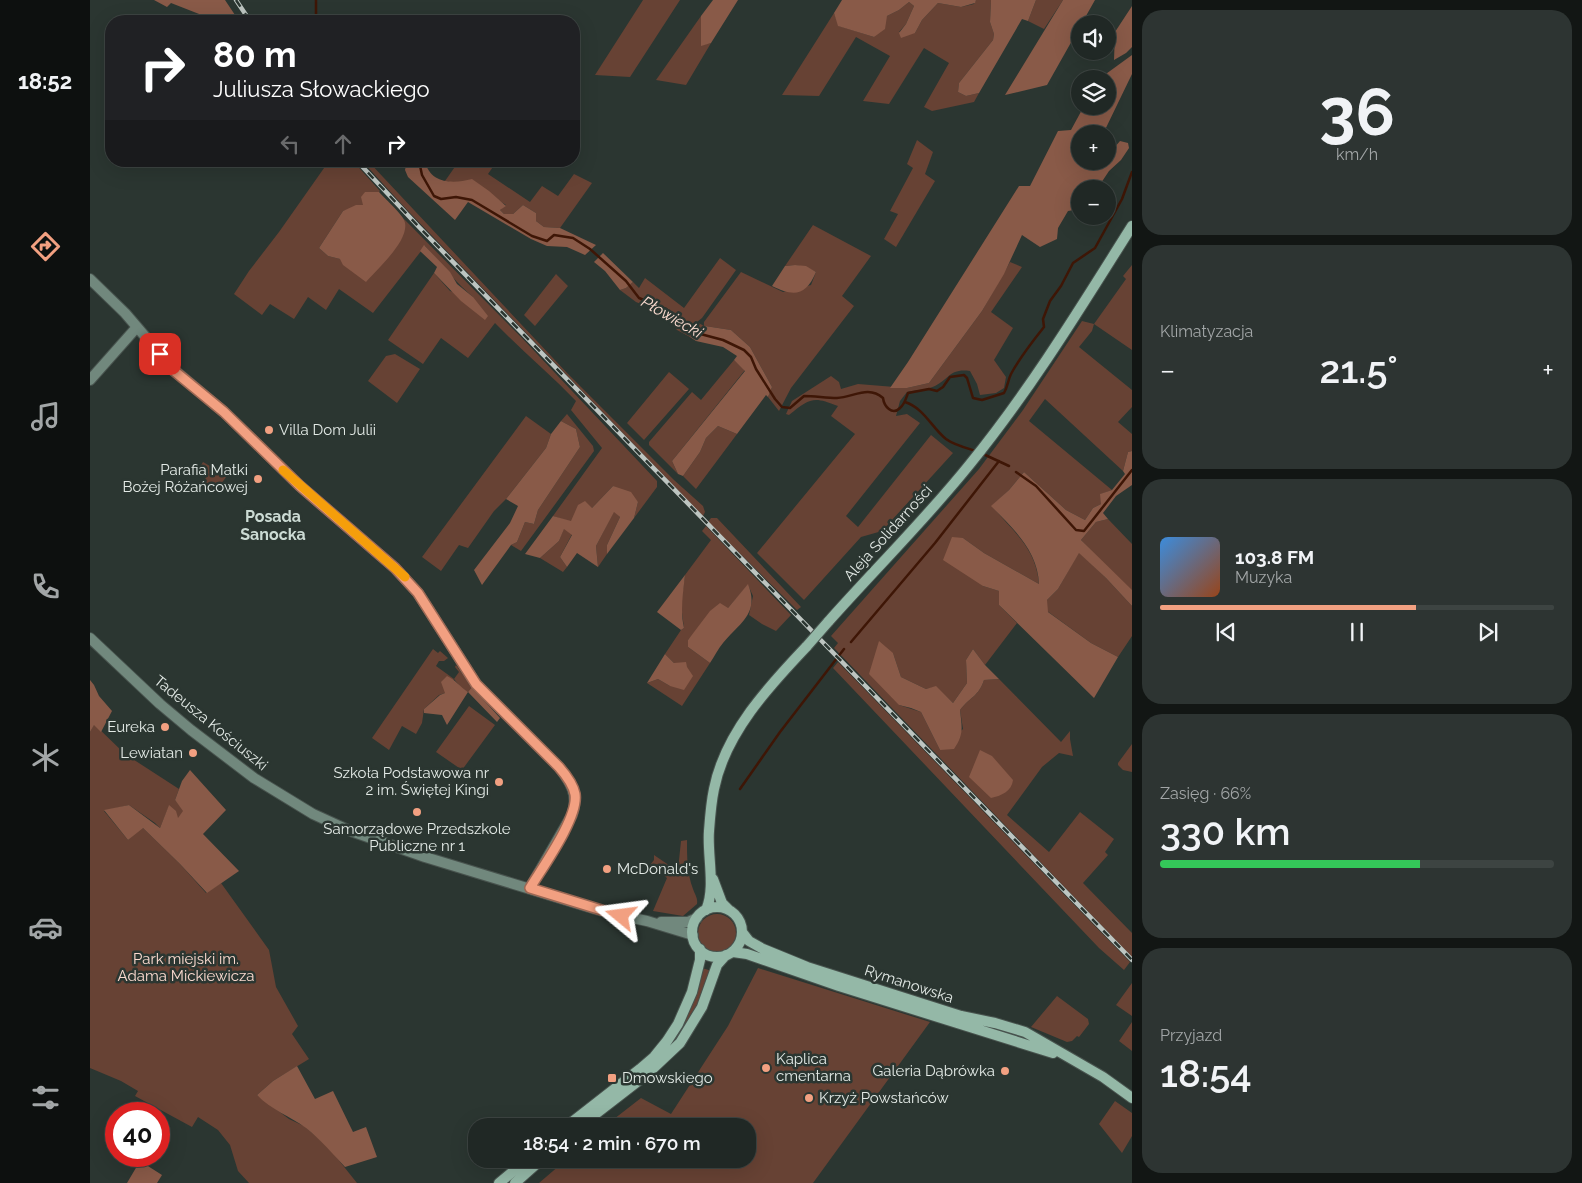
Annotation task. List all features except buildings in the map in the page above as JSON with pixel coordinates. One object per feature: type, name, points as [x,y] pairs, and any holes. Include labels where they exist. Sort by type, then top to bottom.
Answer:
[{"type":"main road","name":"Aleja Solidarności","points":[[706,910],[710,898],[709,831],[714,788],[738,730],[771,686],[895,551],[970,464],[1031,382],[1070,325],[1132,226]]},
{"type":"main road","name":"Aleja Solidarności","points":[[710,872],[722,903],[730,911]]},
{"type":"main road","points":[[590,1118],[646,1075],[680,1043],[702,1007],[717,965],[730,954],[741,940],[742,932],[739,920],[730,911],[718,908],[706,910],[697,918],[693,930],[695,943],[700,949],[712,956],[730,954]]},
{"type":"main road","name":"Rymanowska","points":[[742,932],[752,943],[790,962],[961,1016],[1025,1032],[1103,1077],[1132,1098]]},
{"type":"main road","points":[[577,1118],[654,1057],[667,1041],[678,1024],[692,992],[699,965],[700,949]]},
{"type":"main road","name":"Rymanowska","points":[[730,954],[747,954],[838,986],[1070,1058]]},
{"type":"main road","points":[[499,1183],[517,1168]]},
{"type":"main road","points":[[514,1183],[532,1168]]},
{"type":"street","points":[[90,279],[125,313],[173,370],[224,412],[300,486],[406,578],[418,593],[476,684],[548,755],[569,779],[575,794],[574,810],[562,835],[530,888],[609,913],[647,921],[693,935]]},
{"type":"street","points":[[90,380],[136,327]]},
{"type":"street","name":"Tadeusza Kościuszki","points":[[90,638],[179,721],[254,778],[296,804],[348,830],[380,842],[530,888]]},
{"type":"street","points":[[647,921],[683,922],[697,918]]},
{"type":"green space","points":[[643,0],[680,0],[630,77],[595,75]]},
{"type":"green space","points":[[976,0],[991,0],[990,22],[994,34],[993,40],[959,83],[958,92],[966,96],[979,93],[974,102],[932,111],[924,107],[949,63],[924,48],[889,104],[863,101],[890,56],[856,37],[819,96],[782,95],[834,13],[839,26],[874,37],[887,16],[909,2],[914,6],[906,24],[899,32],[915,33],[922,20],[938,3],[961,7],[974,4]]},
{"type":"green space","points":[[1036,0],[1063,0],[1044,29],[1028,21]]},
{"type":"green space","points":[[701,16],[701,45],[711,43],[686,85],[656,80]]},
{"type":"green space","points":[[917,140],[933,152],[925,174],[935,181],[896,247],[884,239],[898,214],[890,211],[913,168],[907,164]]},
{"type":"green space","points":[[325,167],[358,167],[380,191],[365,192],[363,205],[343,211],[319,248],[328,256],[340,259],[405,230],[404,219],[522,338],[657,481],[657,487],[634,518],[638,502],[613,486],[592,508],[571,522],[553,516],[602,448],[571,410],[576,401],[495,323],[468,358],[441,338],[423,364],[388,340],[434,273],[450,291],[473,297],[425,246],[373,313],[339,289],[326,310],[308,297],[294,319],[270,304],[262,315],[234,294]]},
{"type":"green space","points":[[368,167],[374,167],[567,373],[674,480],[703,506],[705,512],[703,516]]},
{"type":"green space","points":[[455,167],[493,167],[488,174],[530,202],[542,186],[558,196],[574,174],[592,183],[560,228],[544,227],[536,221],[536,213],[523,205],[513,214],[504,214],[500,210],[506,205],[492,197],[477,190],[445,181]]},
{"type":"green space","points":[[813,225],[871,256],[842,296],[854,306],[791,388],[779,411],[768,397],[772,387],[750,347],[731,330],[705,326],[690,337],[677,330],[665,314],[636,302],[620,290],[633,282],[639,288],[645,278],[684,308],[720,258],[736,270],[702,318],[697,322],[704,326],[704,322],[741,272],[783,292],[811,285],[816,272],[801,266],[785,266]]},
{"type":"green space","points":[[1010,262],[1022,267],[991,312],[1013,328],[994,360],[1006,377],[1004,388],[996,393],[980,395],[970,371],[963,370],[950,375],[932,387],[907,392],[900,401],[896,416],[907,414],[920,423],[846,516],[858,527],[931,435],[953,453],[882,531],[861,537],[804,600],[757,553],[855,434],[831,416],[838,406],[812,400],[789,415],[786,414],[792,401],[831,376],[839,382],[841,389],[858,384],[907,388],[929,383],[982,311]]},
{"type":"green space","points":[[1132,265],[1132,350],[1094,324],[1126,279],[1123,276]]},
{"type":"green space","points":[[556,274],[568,286],[535,326],[524,315]]},
{"type":"green space","points":[[1082,321],[1094,324],[1092,331],[1079,347],[1132,390],[1132,407],[1118,422],[1132,434],[1132,451],[1128,452],[1123,471],[1045,399],[1029,421],[1112,490],[1101,494],[1101,504],[1093,508],[1085,520],[1066,510],[1024,472],[992,506],[1028,550],[1037,571],[1039,584],[984,553],[963,538],[983,586],[999,591],[999,605],[1017,623],[985,665],[973,649],[966,660],[967,683],[953,703],[936,687],[926,689],[901,677],[893,653],[899,705],[921,712],[940,750],[963,729],[960,710],[977,693],[984,680],[999,679],[1061,742],[1070,731],[1073,756],[1059,753],[1042,767],[1007,815],[1049,852],[1080,812],[1114,839],[1105,852],[1108,855],[1083,883],[1132,933],[1132,957],[834,648],[838,643],[831,636],[979,469],[1023,410]]},
{"type":"green space","points":[[395,354],[420,369],[397,403],[368,381],[386,356]]},
{"type":"green space","points":[[734,360],[745,370],[672,461],[678,474],[649,445],[649,442],[692,392],[701,400]]},
{"type":"green space","points":[[669,372],[689,389],[644,440],[627,423]]},
{"type":"green space","points":[[567,414],[593,446],[594,451],[521,551],[511,545],[517,542],[525,522],[534,524],[538,510],[580,447],[576,429],[561,421]]},
{"type":"green space","points":[[526,416],[551,434],[546,448],[506,499],[494,511],[468,548],[459,545],[441,571],[422,557]]},
{"type":"green space","points":[[718,426],[737,434],[696,489],[683,476],[700,452],[706,438]]},
{"type":"green space","points":[[203,462],[227,476],[214,493],[201,485],[207,476],[199,469]]},
{"type":"green space","points":[[614,511],[620,517],[607,545],[607,554],[598,567],[596,546]]},
{"type":"green space","points":[[711,518],[717,518],[801,607],[797,610],[708,522]]},
{"type":"green space","points":[[1108,519],[1132,544],[1132,593],[1081,540],[1096,522]]},
{"type":"green space","points":[[706,526],[791,615],[776,631],[749,615],[753,596],[748,585],[728,608],[697,630],[688,640],[688,647],[710,663],[682,706],[647,683],[658,679],[670,686],[674,663],[665,654],[684,628],[681,605],[685,575],[711,540],[702,531]]},
{"type":"green space","points":[[564,528],[572,534],[560,557],[567,567],[563,572],[540,558],[559,541]]},
{"type":"green space","points":[[1079,552],[1132,606],[1132,636],[1118,657],[1091,643],[1047,611],[1047,600],[1058,589]]},
{"type":"green space","points":[[433,649],[438,653],[440,651],[448,658],[444,661],[439,661],[436,666],[454,679],[445,693],[439,695],[424,709],[422,723],[416,734],[402,726],[389,750],[372,738]]},
{"type":"green space","points":[[838,662],[1130,962],[1124,970],[1099,948],[833,668]]},
{"type":"green space","points":[[456,665],[472,687],[468,692],[462,689],[454,679],[459,672],[455,667]]},
{"type":"green space","points":[[469,706],[495,725],[462,770],[436,752]]},
{"type":"green space","name":"Park miejski im. Adama Mickiewicza","points":[[94,724],[125,754],[179,789],[175,800],[184,811],[178,819],[169,806],[160,828],[129,805],[104,811],[128,840],[142,827],[180,864],[206,893],[221,883],[269,950],[276,987],[298,1026],[292,1034],[309,1059],[273,1081],[257,1095],[289,1119],[304,1126],[318,1138],[329,1148],[357,1183],[249,1183],[238,1171],[230,1145],[218,1130],[198,1117],[192,1127],[170,1115],[170,1102],[146,1102],[135,1096],[138,1091],[121,1081],[90,1068],[90,732]]},
{"type":"green space","points":[[1132,744],[1132,772],[1123,770],[1118,763]]},
{"type":"green space","points":[[687,840],[688,871],[697,898],[697,904],[683,916],[653,911],[667,878],[650,865],[654,860],[654,855],[678,870],[681,841]]},
{"type":"green space","points":[[717,914],[724,915],[730,920],[735,926],[735,940],[730,946],[724,951],[717,952],[710,951],[704,946],[699,940],[698,933],[699,926],[704,920],[710,915]]},
{"type":"green space","points":[[702,968],[712,971],[706,990],[691,1020],[673,1043]]},
{"type":"green space","points":[[758,968],[930,1022],[813,1183],[539,1183],[556,1168],[756,1168],[756,1118],[615,1118],[641,1098],[671,1114],[728,1026]]},
{"type":"green space","points":[[1132,983],[1132,1016],[1116,1005]]},
{"type":"green space","points":[[1057,996],[1088,1019],[1089,1024],[1079,1037],[1077,1036],[1072,1041],[1067,1042],[1031,1027]]},
{"type":"green space","points":[[1132,1022],[1132,1051],[1119,1041]]},
{"type":"green space","points":[[1115,1101],[1132,1113],[1132,1136],[1122,1153],[1099,1124]]},
{"type":"shaded area","points":[[154,0],[225,0],[235,15],[202,15],[171,3],[167,7]]},
{"type":"shaded area","points":[[713,0],[738,0],[711,43],[701,46],[701,16]]},
{"type":"shaded area","points":[[842,0],[976,0],[975,3],[961,7],[938,3],[922,20],[915,33],[901,38],[899,33],[906,24],[914,6],[909,2],[887,16],[885,29],[874,37],[838,26],[834,13]]},
{"type":"shaded area","points":[[991,0],[1036,0],[1028,21],[1022,19],[979,93],[966,96],[958,92],[959,83],[993,40],[994,34],[990,22]]},
{"type":"shaded area","points":[[1063,0],[1095,0],[1087,15],[1071,15],[1071,42],[1047,85],[1005,95]]},
{"type":"shaded area","points":[[1132,6],[1132,47],[1116,59],[1116,30]]},
{"type":"shaded area","points":[[1132,55],[1132,74],[1116,107],[1116,70],[1111,70]]},
{"type":"shaded area","points":[[1079,115],[1112,115],[1107,125],[1074,125]]},
{"type":"shaded area","points":[[1071,130],[1071,170],[1110,170],[1103,180],[1071,180],[1071,210],[1068,211],[1058,228],[1057,239],[1040,247],[1022,235],[1004,274],[982,311],[929,383],[907,388],[890,388],[1019,186],[1030,186],[1058,131]]},
{"type":"shaded area","points":[[1120,141],[1128,143],[1129,148],[1116,165],[1116,146]]},
{"type":"shaded area","points":[[406,167],[427,167],[437,178],[450,182],[472,179],[506,206],[500,210],[504,214],[513,214],[523,205],[536,213],[536,221],[544,227],[560,228],[596,245],[585,255],[567,247],[547,246],[531,239],[468,202],[455,220],[408,177]]},
{"type":"shaded area","points":[[365,192],[379,192],[401,215],[405,225],[404,234],[393,252],[366,282],[343,265],[340,259],[328,256],[319,248],[343,211],[356,205],[363,205],[361,197]]},
{"type":"shaded area","points":[[424,245],[450,272],[457,284],[473,297],[488,316],[485,320],[461,301],[434,273],[437,267],[420,251]]},
{"type":"shaded area","points":[[603,253],[633,282],[626,288],[620,290],[605,271],[594,262]]},
{"type":"shaded area","points":[[785,266],[806,266],[816,272],[808,286],[799,292],[793,293],[772,286]]},
{"type":"shaded area","points":[[705,326],[731,330],[750,347],[772,387],[768,397],[766,395],[737,434],[718,426],[706,438],[700,452],[683,476],[678,474],[672,461],[745,371],[734,360],[737,356],[723,347],[696,341],[690,337]]},
{"type":"shaded area","points":[[561,421],[576,429],[580,447],[538,510],[534,524],[525,522],[517,542],[511,545],[482,585],[474,570],[510,523],[518,506],[506,499],[546,448],[551,434]]},
{"type":"shaded area","points":[[1132,451],[1132,485],[1116,496],[1103,513],[1108,519],[1096,522],[1081,540],[1132,590],[1132,606],[1079,553],[1058,589],[1047,600],[1048,612],[1091,643],[1118,657],[1094,698],[999,605],[999,591],[983,586],[943,560],[952,537],[963,538],[984,553],[1039,584],[1038,572],[1034,561],[1023,541],[991,506],[1009,490],[1024,472],[1066,510],[1085,520],[1093,508],[1101,504],[1100,494],[1112,490],[1125,474],[1123,471],[1128,452]]},
{"type":"shaded area","points":[[613,486],[631,492],[638,502],[634,518],[607,554],[607,545],[620,517],[614,512],[596,546],[598,567],[577,553],[567,567],[560,557],[572,535],[564,529],[559,541],[540,558],[525,554],[553,516],[571,521],[578,505],[585,501],[592,508]]},
{"type":"shaded area","points":[[685,575],[682,609],[684,628],[681,630],[657,612]]},
{"type":"shaded area","points":[[748,584],[751,594],[750,611],[721,645],[710,663],[688,647],[688,640],[710,611],[720,603],[728,608]]},
{"type":"shaded area","points":[[879,641],[893,653],[901,677],[926,689],[936,686],[953,703],[967,683],[966,660],[973,649],[999,679],[984,680],[977,693],[960,710],[962,731],[954,749],[940,750],[921,712],[899,705],[869,674]]},
{"type":"shaded area","points":[[665,654],[674,663],[686,662],[693,676],[684,690],[670,686],[658,679],[647,683]]},
{"type":"shaded area","points":[[447,676],[468,692],[447,725],[442,715],[424,713],[424,709],[445,693],[441,682]]},
{"type":"shaded area","points":[[90,680],[99,696],[112,711],[101,732],[94,725],[90,732]]},
{"type":"shaded area","points":[[472,687],[500,718],[497,722],[468,692]]},
{"type":"shaded area","points":[[980,750],[992,756],[1013,780],[1008,790],[991,798],[969,777]]},
{"type":"shaded area","points":[[190,770],[226,810],[203,834],[239,871],[207,893],[143,828],[128,840],[104,810],[129,805],[160,828],[169,805],[176,811],[178,818],[183,811],[175,800],[182,781]]},
{"type":"shaded area","points":[[297,1066],[315,1099],[333,1091],[353,1132],[366,1127],[377,1157],[345,1167],[306,1128],[268,1105],[257,1095],[273,1081]]},
{"type":"shaded area","points":[[136,1167],[149,1167],[162,1175],[157,1183],[127,1183]]},
{"type":"waterway","name":"Płowiecki","points":[[316,0],[316,15]]},
{"type":"waterway","name":"Płowiecki","points":[[420,167],[422,175],[434,196],[441,199],[456,197],[472,200],[532,236],[547,241],[554,235],[573,238],[590,249],[626,281],[639,298],[666,309],[693,332],[723,340],[744,350],[751,357],[756,369],[782,407],[790,408],[804,396],[837,398],[872,392],[883,398],[887,407],[894,411],[903,405],[908,393],[929,389],[937,391],[943,387],[950,377],[964,375],[967,378],[973,398],[982,400],[1004,393],[1010,376],[1026,350],[1044,327],[1043,319],[1050,301],[1061,286],[1073,263],[1095,248],[1122,199],[1132,172]]},
{"type":"waterway","points":[[905,402],[923,413],[946,439],[956,445],[976,451]]},
{"type":"waterway","points":[[981,453],[1009,466]]},
{"type":"waterway","points":[[851,642],[935,543],[999,461]]},
{"type":"waterway","points":[[1016,472],[1036,486],[1076,530],[1084,531],[1132,470]]},
{"type":"waterway","points":[[740,789],[780,732],[844,649]]},
{"type":"railway","points":[[236,0],[246,15]]},
{"type":"railway","points":[[363,167],[1132,960]]},
{"type":"slow traffic","points":[[283,470],[405,577]]},
{"type":"place","name":"Villa Dom Julii","points":[[269,430]]},
{"type":"place","name":"Parafia Matki Bożej Różańcowej","points":[[258,479]]},
{"type":"place","name":"Eureka","points":[[165,727]]},
{"type":"place","name":"Lewiatan","points":[[193,753]]},
{"type":"place","name":"Szkoła Podstawowa nr 2 im. Świętej Kingi","points":[[499,782]]},
{"type":"place","name":"Samorządowe Przedszkole Publiczne nr 1","points":[[417,812]]},
{"type":"place","name":"McDonald's","points":[[607,869]]},
{"type":"place","name":"Kaplica cmentarna","points":[[766,1068]]},
{"type":"place","name":"Galeria Dąbrówka","points":[[1005,1071]]},
{"type":"place","name":"Dmowskiego","points":[[612,1078]]},
{"type":"place","name":"Krzyż Powstańców","points":[[809,1098]]},
{"type":"district","name":"Posada Sanocka","points":[[273,525]]},
{"type":"route","points":[[160,354],[173,370],[224,412],[300,486],[406,578],[418,593],[476,684],[542,749],[569,779],[576,802],[571,819],[530,888],[621,916]]}]
